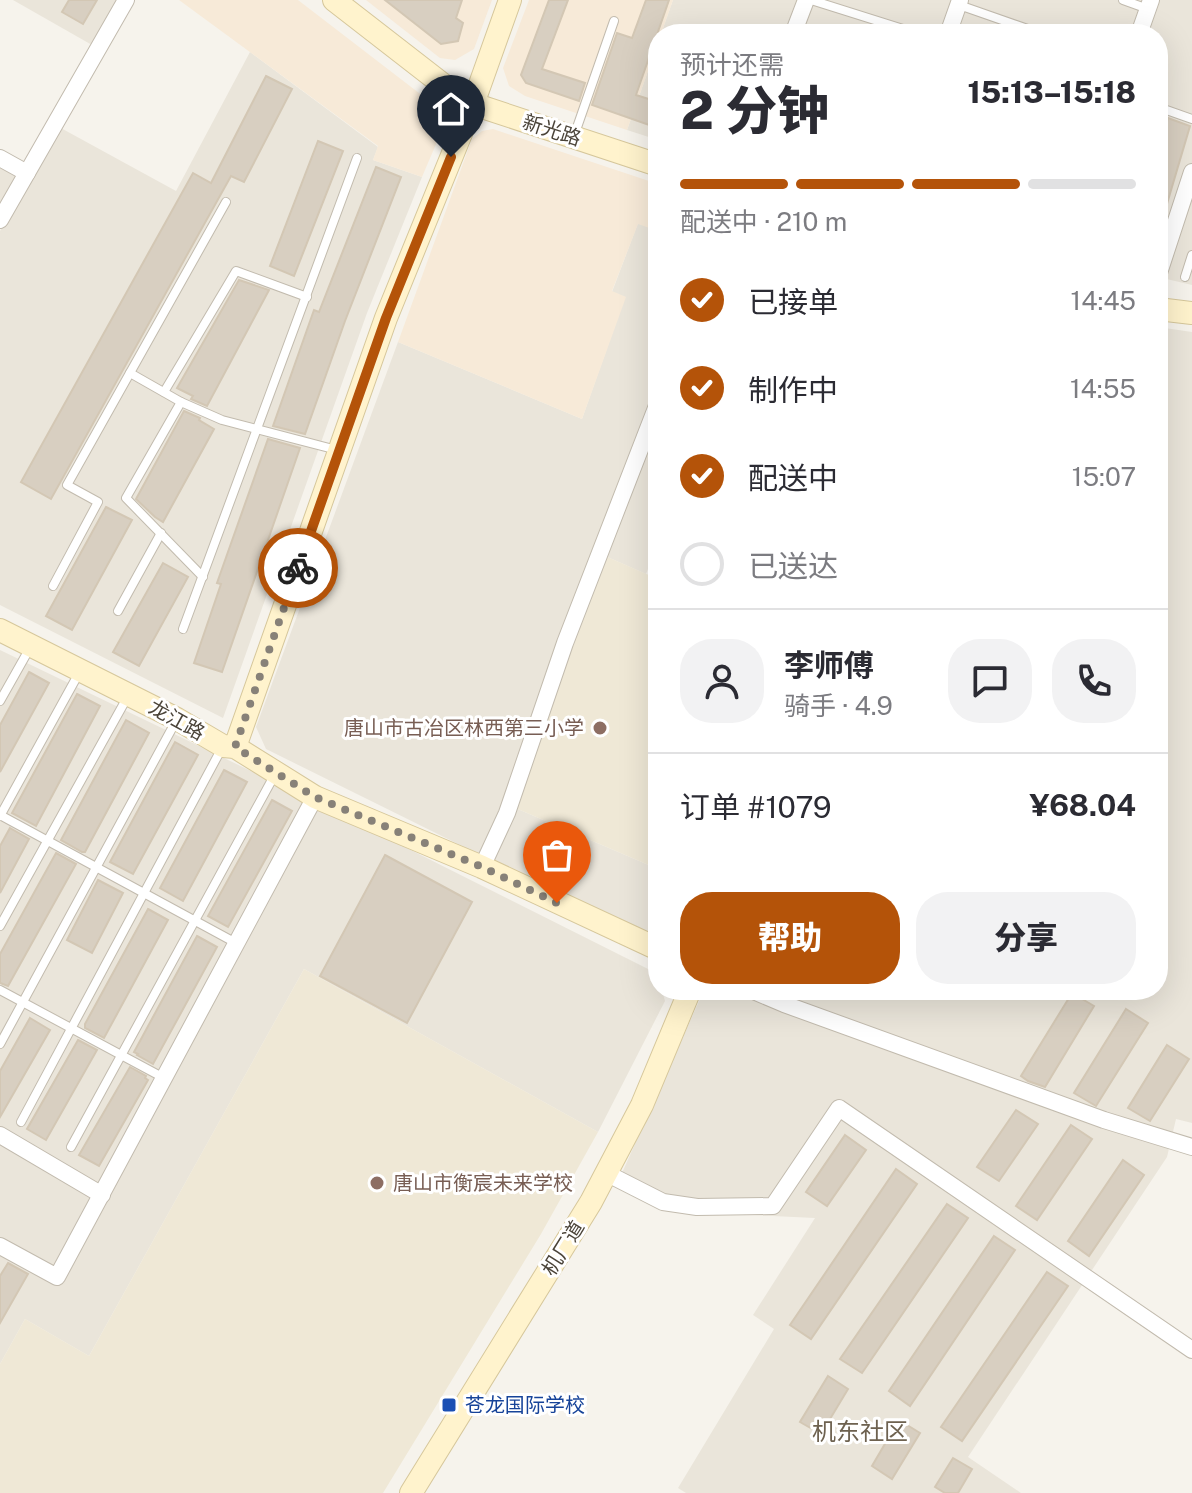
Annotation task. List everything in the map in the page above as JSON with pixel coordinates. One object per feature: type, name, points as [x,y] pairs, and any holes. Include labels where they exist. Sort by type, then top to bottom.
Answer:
[{"type":"street","points":[[0,220],[126,0]]},
{"type":"street","name":"新光路","points":[[334,0],[446,87],[473,104],[648,162]]},
{"type":"street","points":[[229,747],[340,451],[386,318],[473,104],[510,0]]},
{"type":"street","points":[[797,24],[808,0]]},
{"type":"street","points":[[951,24],[959,2]]},
{"type":"street","points":[[1142,24],[1149,4]]},
{"type":"street","points":[[0,158],[27,173]]},
{"type":"street","points":[[1168,245],[1192,170]]},
{"type":"street","points":[[1168,310],[1192,313]]},
{"type":"street","points":[[482,867],[507,813],[565,643],[648,448]]},
{"type":"street","name":"龙江路","points":[[0,630],[177,719],[315,797],[482,867],[648,944]]},
{"type":"street","points":[[1,1249],[57,1277],[315,797]]},
{"type":"street","name":"机厂道","points":[[411,1493],[583,1215],[642,1105],[686,1000]]},
{"type":"street","points":[[775,1000],[1104,1120],[1192,1147]]},
{"type":"street","points":[[606,1173],[663,1202],[697,1207],[773,1206],[839,1108],[1192,1350]]},
{"type":"street","points":[[0,1135],[102,1195]]},
{"type":"lane","points":[[808,0],[886,24]]},
{"type":"lane","points":[[1123,0],[1149,4]]},
{"type":"lane","points":[[959,2],[1016,24]]},
{"type":"lane","points":[[573,137],[614,21]]},
{"type":"lane","points":[[1168,111],[1192,119]]},
{"type":"lane","points":[[183,629],[357,158]]},
{"type":"lane","points":[[53,586],[98,502],[67,485],[226,202]]},
{"type":"lane","points":[[1185,277],[1192,255]]},
{"type":"lane","points":[[164,392],[236,271],[307,297]]},
{"type":"lane","points":[[130,373],[181,402],[222,420],[340,451]]},
{"type":"lane","points":[[181,402],[126,498],[203,577]]},
{"type":"lane","points":[[118,611],[161,533]]},
{"type":"lane","points":[[0,701],[31,645]]},
{"type":"lane","points":[[81,670],[0,816],[236,943]]},
{"type":"lane","points":[[0,926],[129,694]]},
{"type":"lane","points":[[0,1044],[177,719]]},
{"type":"lane","points":[[21,1122],[229,747]]},
{"type":"lane","points":[[71,1147],[276,773]]},
{"type":"lane","points":[[0,990],[164,1078]]},
{"type":"shaded area","points":[[13,0],[118,0],[92,45]]},
{"type":"shaded area","points":[[179,0],[298,0],[432,103],[445,123],[422,177],[373,160],[378,146]]},
{"type":"shaded area","points":[[366,0],[492,0],[474,49],[455,60],[440,58]]},
{"type":"shaded area","points":[[529,0],[673,0],[665,24],[648,24],[648,71],[627,130],[525,96],[509,86],[503,68]]},
{"type":"shaded area","points":[[673,0],[1192,0],[1192,285],[1168,279],[1168,24],[665,24]]},
{"type":"shaded area","points":[[250,52],[378,147],[373,160],[422,177],[367,313],[223,718],[0,605],[0,231],[59,127],[176,191]]},
{"type":"shaded area","points":[[648,71],[648,137],[627,130]]},
{"type":"shaded area","points":[[493,129],[648,181],[648,228],[638,224],[612,291],[626,297],[582,419],[398,342],[472,139],[482,131]]},
{"type":"shaded area","points":[[0,150],[23,163],[0,204]]},
{"type":"shaded area","points":[[638,223],[648,227],[648,409],[558,644],[513,807],[648,865],[648,938],[266,749],[256,727],[398,342],[582,419],[625,297],[612,292]]},
{"type":"shaded area","points":[[1168,328],[1192,332],[1192,1123],[1176,1119],[1167,1157],[968,1457],[1021,1493],[686,1493],[678,1488],[774,1329],[753,1315],[815,1218],[708,1213],[663,1197],[622,1173],[700,1000],[1168,1000]]},
{"type":"shaded area","points":[[648,444],[648,569],[646,574],[605,556]]},
{"type":"shaded area","name":"唐山市古冶区林西第三小学","points":[[605,556],[648,575],[648,865],[513,807]]},
{"type":"shaded area","points":[[0,650],[309,799],[648,969],[648,1000],[665,1001],[598,1132],[304,969],[89,1356],[25,1319],[0,1364]]},
{"type":"shaded area","name":"唐山市衡宸未来学校","points":[[304,969],[598,1132],[541,1234],[383,1493],[0,1493],[0,1364],[25,1319],[89,1356]]},
{"type":"building","points":[[69,0],[97,0],[83,24],[62,12]]},
{"type":"building","points":[[385,0],[462,0],[456,18],[463,23],[458,41],[441,44]]},
{"type":"building","points":[[549,0],[568,0],[542,69],[585,83],[579,101],[526,83],[521,75]]},
{"type":"building","points":[[646,0],[669,0],[661,24],[648,24],[648,60],[636,95],[648,99],[648,125],[592,105],[617,33],[632,38]]},
{"type":"building","points":[[266,76],[292,89],[244,182],[231,176],[51,499],[21,482],[193,173],[211,183]]},
{"type":"building","points":[[1168,118],[1190,126],[1168,200]]},
{"type":"building","points":[[318,141],[343,151],[294,276],[270,266]]},
{"type":"building","points":[[376,167],[401,177],[305,434],[273,426],[314,310],[319,312]]},
{"type":"building","points":[[239,280],[269,290],[207,406],[177,388]]},
{"type":"building","points":[[184,411],[214,429],[163,522],[136,499]]},
{"type":"building","points":[[268,439],[300,448],[222,672],[194,663],[221,584],[217,583]]},
{"type":"building","points":[[106,507],[132,520],[72,630],[46,616]]},
{"type":"building","points":[[163,563],[188,577],[139,666],[113,652]]},
{"type":"building","points":[[29,672],[49,683],[0,772],[0,725]]},
{"type":"building","points":[[77,694],[100,706],[36,826],[12,813]]},
{"type":"building","points":[[126,720],[149,733],[85,852],[82,852],[61,840]]},
{"type":"building","points":[[175,742],[198,755],[133,874],[110,862]]},
{"type":"building","points":[[224,770],[247,782],[183,901],[160,888]]},
{"type":"building","points":[[272,800],[292,811],[228,927],[208,916]]},
{"type":"building","points":[[10,828],[29,839],[0,893],[0,846]]},
{"type":"building","points":[[56,853],[76,864],[8,986],[0,983],[0,954]]},
{"type":"building","points":[[385,855],[472,902],[407,1023],[320,976]]},
{"type":"building","points":[[98,880],[123,893],[92,953],[67,940]]},
{"type":"building","points":[[148,909],[168,920],[104,1038],[85,1028],[85,1024]]},
{"type":"building","points":[[197,936],[217,947],[153,1064],[134,1052]]},
{"type":"building","points":[[1068,1000],[1084,1000],[1094,1006],[1045,1087],[1021,1076]]},
{"type":"building","points":[[1126,1009],[1148,1023],[1096,1106],[1074,1093]]},
{"type":"building","points":[[30,1018],[50,1030],[0,1117],[0,1071]]},
{"type":"building","points":[[78,1040],[97,1050],[46,1140],[27,1129]]},
{"type":"building","points":[[1167,1045],[1189,1059],[1150,1121],[1128,1108]]},
{"type":"building","points":[[130,1067],[148,1080],[99,1166],[79,1155]]},
{"type":"building","points":[[1016,1110],[1038,1124],[999,1181],[977,1167]]},
{"type":"building","points":[[1071,1125],[1092,1139],[1037,1220],[1016,1206]]},
{"type":"building","points":[[845,1135],[866,1150],[827,1206],[806,1192]]},
{"type":"building","points":[[1123,1160],[1144,1175],[1089,1256],[1068,1241]]},
{"type":"building","points":[[896,1169],[917,1184],[811,1339],[790,1325]]},
{"type":"building","points":[[947,1204],[968,1218],[862,1373],[840,1359]]},
{"type":"building","points":[[994,1236],[1015,1250],[910,1406],[889,1391]]},
{"type":"building","points":[[8,1263],[28,1274],[0,1323],[0,1276]]},
{"type":"building","points":[[1047,1272],[1068,1286],[962,1441],[941,1427]]},
{"type":"building","points":[[828,1376],[848,1389],[821,1434],[800,1422]]},
{"type":"building","points":[[899,1420],[920,1433],[892,1479],[872,1466]]},
{"type":"building","points":[[953,1458],[972,1469],[958,1493],[945,1493],[935,1487]]},
{"type":"way so far","points":[[298,568],[235,747],[315,797],[482,867],[557,903]]},
{"type":"place","name":"唐山市古冶区林西第三小学","points":[[600,728]]},
{"type":"place","name":"唐山市衡宸未来学校","points":[[377,1183]]},
{"type":"place","name":"苍龙国际学校","points":[[449,1405]]},
{"type":"district","name":"机东社区","points":[[860,1431]]},
{"type":"route","points":[[298,568],[386,318],[451,157]]}]
